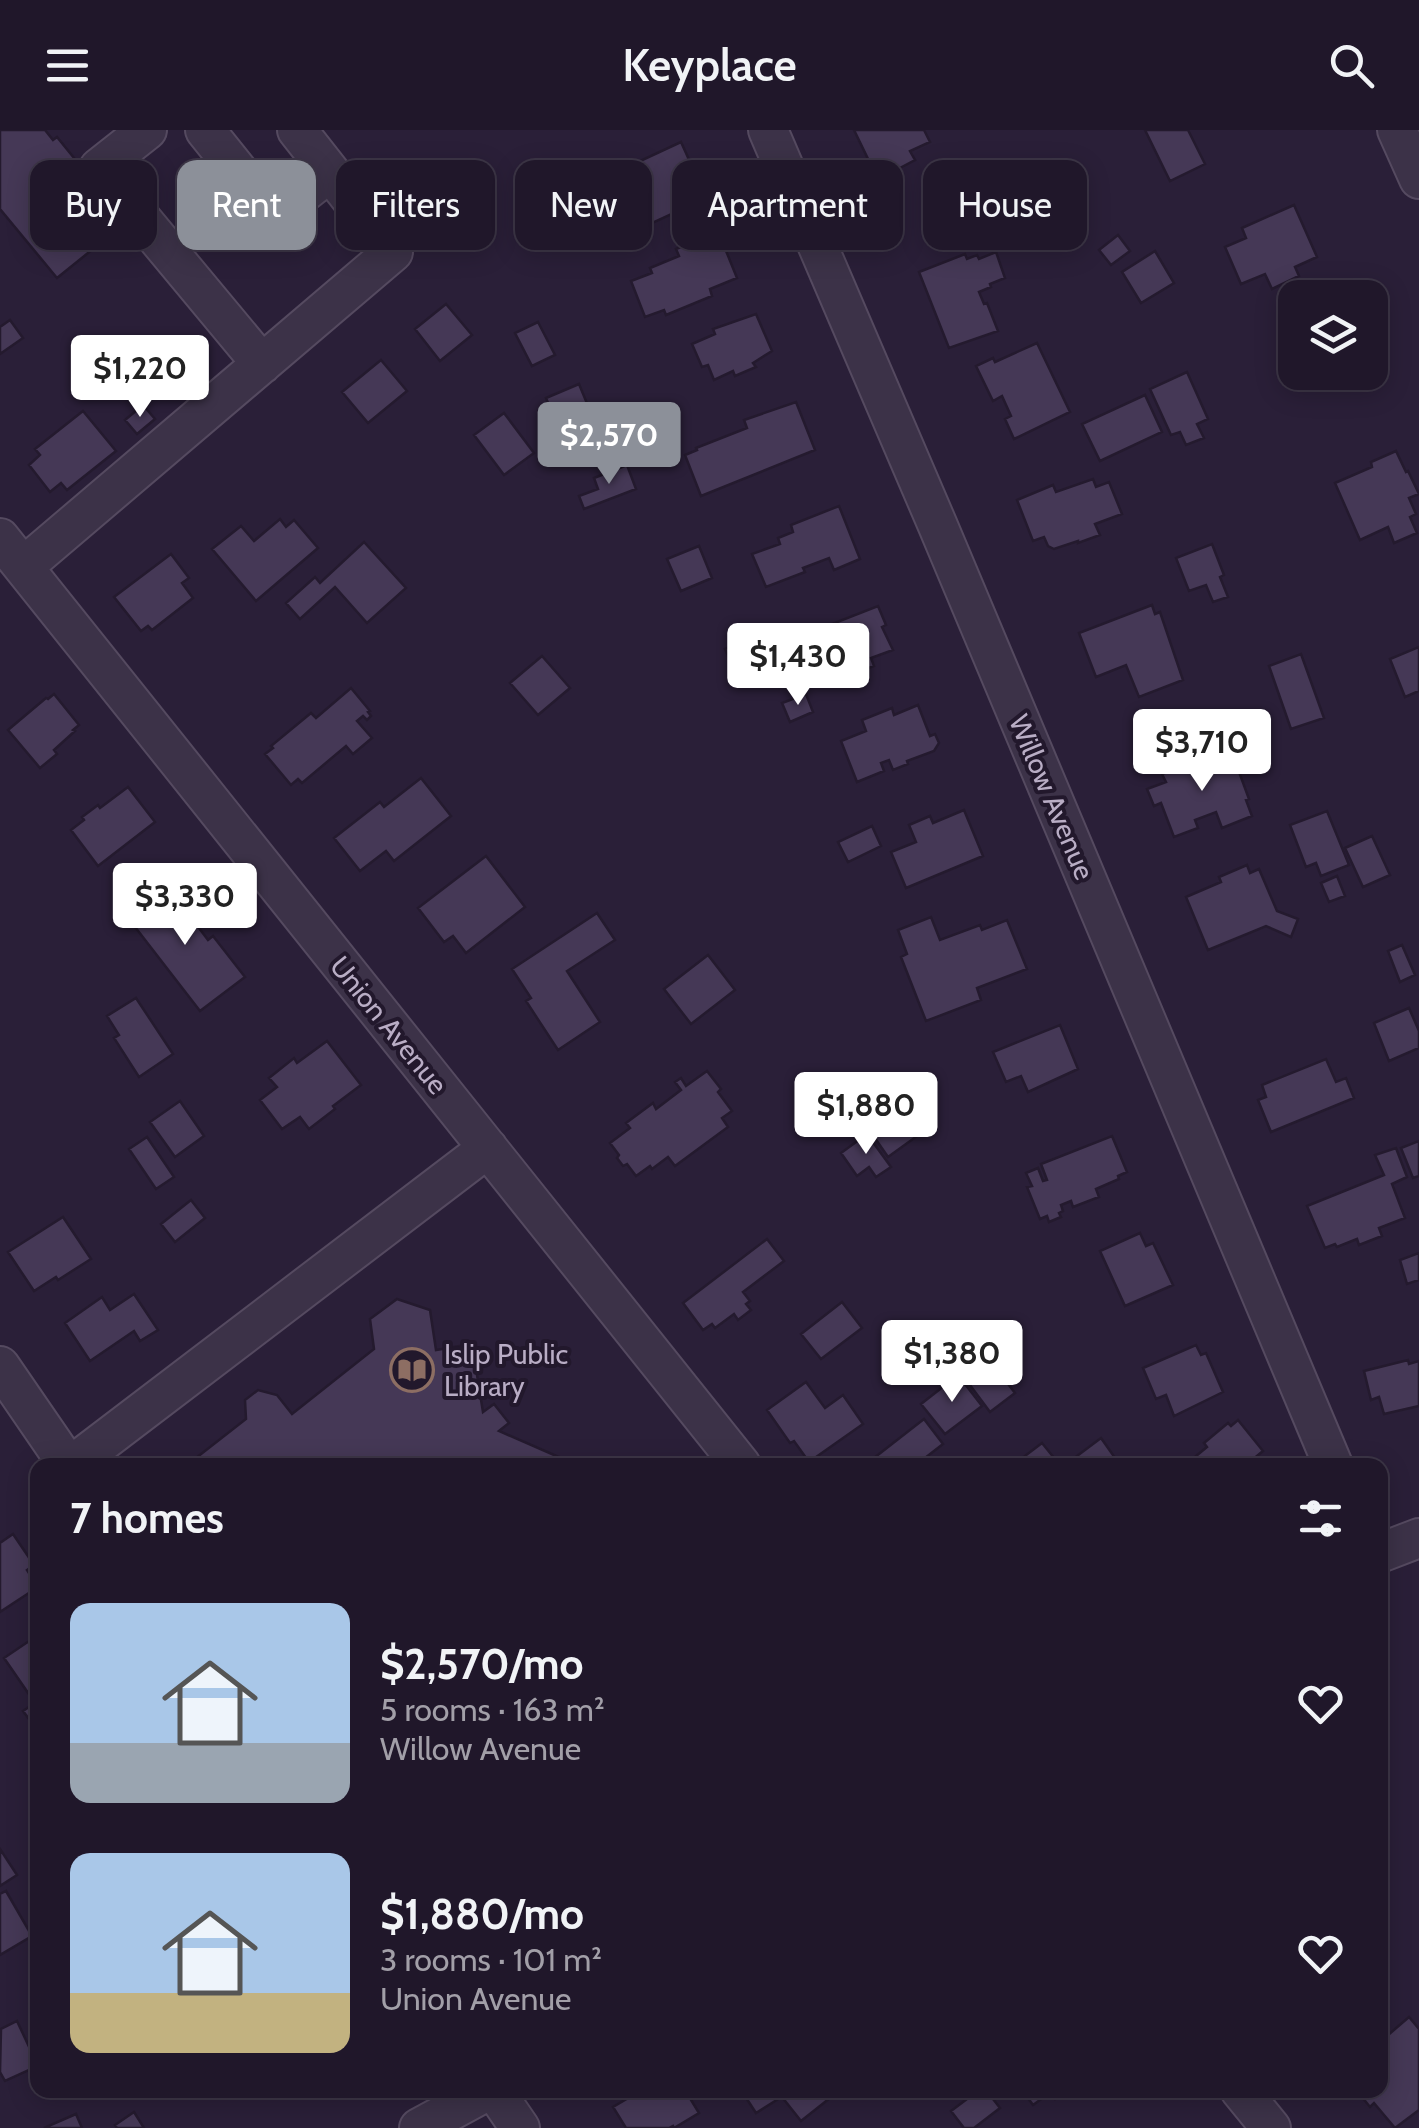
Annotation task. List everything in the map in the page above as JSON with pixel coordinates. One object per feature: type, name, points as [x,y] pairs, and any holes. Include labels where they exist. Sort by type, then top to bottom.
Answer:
[{"type":"street","points":[[147,130],[99,168],[262,364]]},
{"type":"street","points":[[205,130],[274,216],[330,172]]},
{"type":"street","points":[[12,553],[262,364],[393,252],[297,130]]},
{"type":"street","name":"Willow Avenue","points":[[768,130],[1330,1458]]},
{"type":"street","name":"Union Avenue","points":[[12,553],[735,1458]]},
{"type":"street","points":[[79,1458],[488,1148]]},
{"type":"street","points":[[0,1366],[65,1458]]},
{"type":"street","points":[[1388,1550],[1419,1538]]},
{"type":"street","points":[[419,2128],[477,2098]]},
{"type":"street","points":[[498,2098],[520,2128]]},
{"type":"street","points":[[1247,2098],[1271,2128]]},
{"type":"building","points":[[0,130],[45,130],[53,140],[57,137],[76,160],[30,160],[30,245],[0,209]]},
{"type":"building","points":[[854,130],[924,130],[930,142],[910,151],[915,160],[903,166],[903,160],[869,160]]},
{"type":"building","points":[[1145,130],[1188,130],[1205,164],[1170,181]]},
{"type":"building","points":[[681,142],[689,160],[672,160],[672,214],[652,223],[652,160],[642,160]]},
{"type":"building","points":[[1294,205],[1317,257],[1295,267],[1299,276],[1278,280],[1278,286],[1272,289],[1265,274],[1241,284],[1225,247],[1246,238],[1242,228]]},
{"type":"building","points":[[1118,235],[1130,251],[1111,265],[1099,250]]},
{"type":"building","points":[[34,250],[92,250],[57,278]]},
{"type":"building","points":[[676,250],[726,250],[737,278],[710,289],[712,296],[666,315],[664,310],[645,317],[631,281],[679,256]]},
{"type":"building","points":[[1155,251],[1174,283],[1141,303],[1122,272]]},
{"type":"building","points":[[996,252],[1005,278],[979,292],[998,331],[949,348],[919,272],[965,254],[967,259],[977,255],[979,259]]},
{"type":"building","points":[[446,304],[472,335],[440,361],[415,329]]},
{"type":"building","points":[[756,314],[772,351],[753,363],[756,367],[714,380],[708,365],[702,367],[692,344],[715,334],[713,329]]},
{"type":"building","points":[[10,320],[23,338],[0,354],[0,327]]},
{"type":"building","points":[[538,322],[555,355],[532,366],[515,333]]},
{"type":"building","points":[[1037,343],[1070,412],[1014,439],[1005,419],[1011,416],[1002,396],[993,401],[976,366]]},
{"type":"building","points":[[381,360],[407,391],[368,423],[342,392]]},
{"type":"building","points":[[1187,372],[1208,419],[1197,424],[1204,438],[1186,445],[1180,432],[1171,435],[1150,389]]},
{"type":"building","points":[[579,384],[593,418],[560,432],[546,398]]},
{"type":"building","points":[[1145,395],[1162,432],[1100,461],[1082,424]]},
{"type":"building","points":[[796,402],[815,450],[701,496],[685,455],[747,428],[744,420]]},
{"type":"building","points":[[143,405],[155,419],[137,434],[125,420]]},
{"type":"building","points":[[83,411],[116,451],[67,490],[61,483],[50,492],[29,465],[40,455],[35,449]]},
{"type":"building","points":[[504,413],[534,453],[504,475],[474,435]]},
{"type":"building","points":[[1396,451],[1419,494],[1409,498],[1416,514],[1410,517],[1417,533],[1394,543],[1388,527],[1360,540],[1335,483],[1372,467],[1371,462]]},
{"type":"building","points":[[627,465],[636,489],[584,509],[579,496],[598,489],[594,478]]},
{"type":"building","points":[[1093,479],[1096,487],[1109,482],[1122,514],[1095,524],[1100,535],[1078,543],[1054,549],[1044,537],[1033,541],[1017,500],[1053,485],[1056,492]]},
{"type":"building","points":[[839,506],[860,559],[834,570],[829,558],[766,587],[752,554],[780,544],[778,538],[793,532],[791,525]]},
{"type":"building","points":[[280,519],[286,527],[294,520],[318,548],[256,601],[212,549],[241,526],[254,541]]},
{"type":"building","points":[[364,542],[406,588],[367,623],[335,587],[300,619],[286,603],[315,577],[320,583]]},
{"type":"building","points":[[1212,544],[1228,597],[1213,602],[1206,585],[1189,591],[1176,558]]},
{"type":"building","points":[[699,546],[712,578],[681,591],[667,559]]},
{"type":"building","points":[[171,554],[189,578],[182,583],[193,598],[152,630],[148,626],[141,631],[114,597]]},
{"type":"building","points":[[1152,605],[1155,614],[1160,612],[1183,680],[1139,697],[1126,665],[1096,677],[1079,633]]},
{"type":"building","points":[[878,606],[893,650],[871,658],[874,666],[850,675],[845,663],[827,665],[825,661],[797,672],[786,642]]},
{"type":"building","points":[[749,639],[762,672],[739,681],[725,649]]},
{"type":"building","points":[[1419,647],[1419,691],[1405,697],[1390,659]]},
{"type":"building","points":[[1301,654],[1324,718],[1291,729],[1269,666]]},
{"type":"building","points":[[542,656],[570,688],[538,715],[510,683]]},
{"type":"building","points":[[351,688],[370,711],[367,720],[363,716],[357,721],[372,738],[353,754],[346,746],[302,783],[298,779],[291,785],[265,754],[311,713],[316,718]]},
{"type":"building","points":[[54,694],[79,725],[54,750],[57,754],[40,768],[8,730]]},
{"type":"building","points":[[806,694],[813,712],[790,722],[782,703]]},
{"type":"building","points":[[918,705],[930,736],[935,734],[939,743],[934,751],[893,770],[889,760],[881,763],[884,771],[857,782],[841,741],[866,731],[862,720],[892,708],[894,715]]},
{"type":"building","points":[[1221,752],[1225,764],[1235,761],[1252,816],[1222,828],[1216,812],[1195,820],[1198,828],[1174,837],[1161,803],[1154,806],[1147,789],[1166,782],[1162,774]]},
{"type":"building","points":[[421,778],[451,816],[394,861],[386,851],[360,871],[334,838],[380,802],[384,807]]},
{"type":"building","points":[[128,787],[155,822],[98,866],[71,830],[84,820],[82,817]]},
{"type":"building","points":[[964,810],[983,856],[906,888],[891,852],[916,842],[909,825],[930,816],[933,823]]},
{"type":"building","points":[[1327,811],[1349,865],[1321,876],[1316,863],[1306,867],[1290,825]]},
{"type":"building","points":[[872,826],[881,846],[848,862],[838,842]]},
{"type":"building","points":[[1372,836],[1390,875],[1363,887],[1345,848]]},
{"type":"building","points":[[486,856],[525,907],[466,953],[453,936],[444,942],[418,908]]},
{"type":"building","points":[[1247,865],[1250,873],[1259,869],[1277,911],[1298,919],[1291,937],[1266,926],[1208,950],[1186,897]]},
{"type":"building","points":[[1337,876],[1345,896],[1329,902],[1321,883]]},
{"type":"building","points":[[165,883],[208,940],[213,936],[245,977],[200,1011],[125,914]]},
{"type":"building","points":[[597,913],[615,940],[567,971],[600,1022],[558,1050],[526,1001],[531,998],[512,969]]},
{"type":"building","points":[[931,917],[940,940],[1007,920],[1027,969],[977,988],[981,1000],[926,1021],[901,957],[907,954],[898,930]]},
{"type":"building","points":[[1402,945],[1415,975],[1400,982],[1388,951]]},
{"type":"building","points":[[708,955],[735,990],[691,1024],[664,989]]},
{"type":"building","points":[[136,998],[173,1054],[139,1077],[114,1038],[119,1035],[107,1016]]},
{"type":"building","points":[[1409,1008],[1419,1031],[1419,1048],[1389,1061],[1374,1023]]},
{"type":"building","points":[[1060,1025],[1078,1069],[1028,1092],[1021,1076],[1006,1082],[993,1052]]},
{"type":"building","points":[[327,1041],[361,1085],[309,1129],[300,1117],[282,1129],[260,1100],[277,1087],[269,1078],[294,1058],[297,1063]]},
{"type":"building","points":[[1326,1059],[1336,1082],[1346,1078],[1354,1098],[1271,1132],[1258,1100],[1266,1097],[1262,1085]]},
{"type":"building","points":[[707,1071],[732,1111],[722,1118],[728,1127],[675,1166],[668,1157],[636,1176],[627,1164],[623,1166],[610,1143],[630,1128],[626,1123],[653,1103],[656,1109],[681,1090],[675,1082],[681,1078],[686,1086]]},
{"type":"building","points":[[180,1101],[204,1136],[175,1157],[150,1122]]},
{"type":"building","points":[[907,1106],[924,1131],[888,1157],[870,1131]]},
{"type":"building","points":[[867,1134],[891,1167],[876,1177],[869,1167],[857,1176],[841,1153]]},
{"type":"building","points":[[1112,1136],[1127,1172],[1096,1189],[1099,1197],[1073,1207],[1071,1201],[1061,1205],[1061,1217],[1049,1222],[1047,1216],[1040,1219],[1027,1187],[1032,1186],[1026,1173],[1038,1168],[1043,1181],[1047,1180],[1041,1164]]},
{"type":"building","points":[[147,1137],[174,1177],[156,1189],[129,1149]]},
{"type":"building","points":[[1419,1141],[1419,1176],[1413,1178],[1401,1148]]},
{"type":"building","points":[[1396,1148],[1407,1177],[1392,1184],[1405,1218],[1379,1228],[1382,1236],[1359,1245],[1357,1239],[1325,1248],[1307,1206],[1384,1175],[1375,1155]]},
{"type":"building","points":[[191,1200],[205,1218],[175,1242],[161,1224]]},
{"type":"building","points":[[63,1217],[91,1259],[34,1291],[8,1252]]},
{"type":"building","points":[[1140,1233],[1146,1246],[1153,1243],[1173,1285],[1125,1306],[1100,1251]]},
{"type":"building","points":[[767,1239],[784,1261],[743,1292],[751,1310],[738,1320],[734,1314],[715,1328],[712,1324],[703,1330],[683,1303]]},
{"type":"building","points":[[1419,1253],[1419,1280],[1407,1284],[1400,1260]]},
{"type":"building","points":[[134,1294],[158,1330],[140,1341],[134,1331],[90,1361],[65,1323],[102,1297],[110,1310]]},
{"type":"building","name":"Islip Public Library","points":[[397,1299],[430,1310],[436,1350],[472,1344],[483,1412],[494,1404],[509,1423],[499,1431],[561,1458],[196,1458],[246,1419],[245,1400],[258,1390],[277,1395],[292,1414],[374,1349],[370,1319]]},
{"type":"building","points":[[842,1302],[862,1328],[821,1359],[801,1334]]},
{"type":"building","points":[[1196,1345],[1201,1355],[1206,1353],[1223,1392],[1174,1416],[1166,1395],[1156,1399],[1143,1368]]},
{"type":"building","points":[[992,1350],[1008,1372],[1002,1376],[1015,1393],[990,1412],[961,1373]]},
{"type":"building","points":[[1408,1360],[1409,1364],[1419,1361],[1419,1406],[1384,1414],[1379,1397],[1371,1400],[1364,1371]]},
{"type":"building","points":[[958,1375],[982,1406],[945,1434],[921,1404]]},
{"type":"building","points":[[806,1382],[825,1408],[843,1395],[863,1424],[815,1458],[806,1458],[794,1441],[790,1443],[767,1410]]},
{"type":"building","points":[[924,1419],[943,1444],[925,1458],[874,1458]]},
{"type":"building","points":[[1238,1420],[1263,1451],[1254,1458],[1194,1458],[1207,1447],[1204,1443],[1228,1423],[1231,1426]]},
{"type":"building","points":[[1101,1438],[1115,1458],[1074,1458]]},
{"type":"building","points":[[1042,1443],[1054,1458],[1022,1458]]},
{"type":"building","points":[[13,1534],[30,1559],[30,1592],[0,1612],[0,1543]]},
{"type":"building","points":[[30,1640],[30,1696],[4,1658]]},
{"type":"building","points":[[0,1849],[17,1875],[0,1886]]},
{"type":"building","points":[[6,1891],[30,1937],[0,1955],[0,1894]]},
{"type":"building","points":[[1409,2017],[1419,2029],[1419,2110],[1395,2128],[1374,2103],[1370,2107],[1363,2098],[1388,2098],[1388,2035]]},
{"type":"building","points":[[17,2021],[30,2049],[30,2070],[5,2081],[0,2072],[1,2029]]},
{"type":"building","points":[[628,2098],[690,2098],[699,2113],[674,2128],[626,2128],[613,2107]]},
{"type":"building","points":[[746,2098],[780,2098],[756,2113]]},
{"type":"building","points":[[783,2098],[830,2098],[801,2121]]},
{"type":"building","points":[[968,2098],[992,2098],[1000,2108],[974,2128],[964,2128],[951,2111]]},
{"type":"building","points":[[134,2112],[144,2128],[117,2128],[115,2125]]},
{"type":"building","points":[[76,2114],[82,2128],[44,2128]]},
{"type":"place","name":"Islip Public Library","points":[[412,1370]]}]
